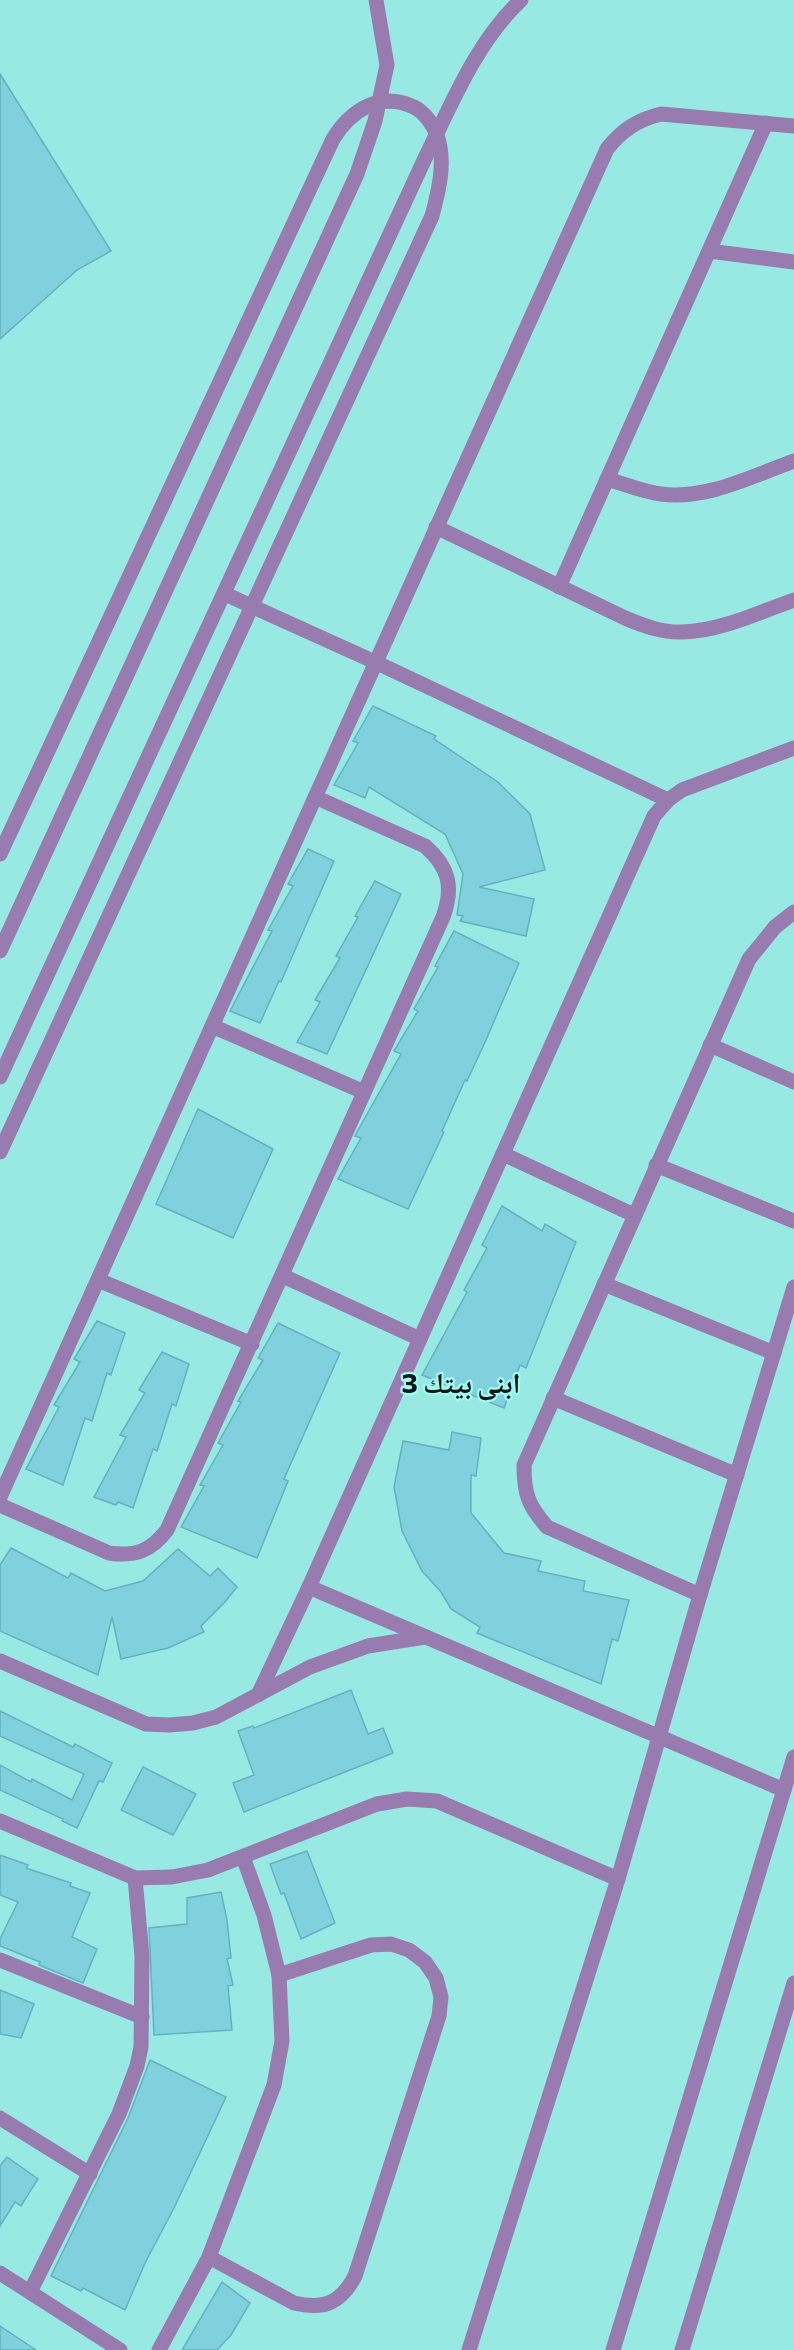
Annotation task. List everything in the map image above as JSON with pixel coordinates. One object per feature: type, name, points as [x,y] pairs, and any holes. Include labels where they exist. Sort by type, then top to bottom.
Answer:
[{"type":"street","points":[[0,951],[357,174],[375,121],[387,65],[376,0]]},
{"type":"street","points":[[0,1077],[437,135],[484,46],[512,8],[521,0]]},
{"type":"street","points":[[0,854],[333,139],[350,117],[379,101],[405,103],[419,110],[430,121],[437,135],[439,189],[432,216],[0,1152]]},
{"type":"street","points":[[0,1497],[606,149],[630,125],[661,114],[794,126]]},
{"type":"street","points":[[559,586],[766,123]]},
{"type":"street","points":[[709,251],[794,262]]},
{"type":"street","points":[[608,478],[659,494],[693,494],[709,492],[794,461]]},
{"type":"street","points":[[436,527],[653,629],[683,632],[713,628],[794,600]]},
{"type":"street","points":[[225,594],[375,662],[668,801]]},
{"type":"street","points":[[258,1695],[309,1587],[654,816],[682,790],[794,748]]},
{"type":"street","points":[[0,1505],[109,1553],[126,1556],[142,1552],[157,1544],[167,1530],[252,1344],[443,917],[449,888],[446,872],[438,857],[425,846],[315,797]]},
{"type":"street","points":[[700,1595],[567,1538],[547,1527],[532,1510],[524,1488],[524,1465],[749,959],[775,927],[794,912]]},
{"type":"street","points":[[212,1026],[364,1092]]},
{"type":"street","points":[[710,1045],[794,1082]]},
{"type":"street","points":[[503,1154],[634,1215]]},
{"type":"street","points":[[656,1165],[794,1221]]},
{"type":"street","points":[[283,1276],[420,1339]]},
{"type":"street","points":[[98,1280],[252,1344]]},
{"type":"street","points":[[604,1284],[774,1353]]},
{"type":"street","points":[[470,2350],[618,1879],[700,1595],[794,1287]]},
{"type":"street","points":[[553,1398],[737,1475]]},
{"type":"street","points":[[309,1587],[784,1790]]},
{"type":"street","points":[[0,1661],[146,1724],[169,1725],[216,1717],[310,1667],[369,1646],[426,1637]]},
{"type":"street","points":[[613,2350],[794,1757]]},
{"type":"street","points":[[0,1821],[135,1878],[181,1876],[208,1870],[368,1807],[407,1799],[437,1801],[618,1879]]},
{"type":"street","points":[[159,2350],[209,2257],[274,2085],[282,2041],[279,1975],[264,1915],[243,1857]]},
{"type":"street","points":[[30,2292],[119,2114],[137,2066],[141,2047],[142,1956],[135,1878]]},
{"type":"street","points":[[209,2257],[294,2303],[309,2306],[330,2302],[348,2289],[355,2276],[439,2016],[441,1997],[436,1978],[425,1962],[410,1950],[391,1944],[371,1944],[279,1975]]},
{"type":"street","points":[[0,1960],[142,2017]]},
{"type":"street","points":[[682,2350],[794,1983]]},
{"type":"street","points":[[0,2118],[90,2174]]},
{"type":"street","points":[[0,2273],[120,2350]]},
{"type":"building","points":[[0,74],[111,251],[77,270],[0,339]]},
{"type":"building","points":[[373,706],[436,736],[434,739],[498,782],[530,814],[545,870],[479,887],[534,899],[526,936],[460,921],[463,916],[457,915],[463,874],[445,834],[369,787],[365,798],[334,785],[358,743],[353,741]]},
{"type":"building","points":[[308,849],[334,861],[281,982],[279,981],[260,1023],[230,1011],[272,931],[268,930],[293,886],[288,884]]},
{"type":"building","points":[[375,881],[401,894],[327,1054],[297,1042],[320,1002],[315,1000],[340,958],[336,956]]},
{"type":"building","points":[[454,931],[519,963],[408,1209],[338,1179],[361,1138],[355,1136],[358,1130],[401,1054],[394,1051],[418,1011],[414,1009],[438,967],[435,966]]},
{"type":"building","points":[[198,1109],[273,1149],[233,1238],[156,1204]]},
{"type":"building","points":[[502,1206],[542,1231],[545,1224],[576,1242],[526,1368],[520,1365],[504,1408],[422,1375],[467,1292],[464,1290],[487,1248],[482,1245]]},
{"type":"building","points":[[97,1321],[125,1333],[111,1375],[107,1373],[92,1421],[85,1418],[63,1485],[26,1469],[59,1407],[54,1405],[80,1362],[74,1359]]},
{"type":"building","points":[[278,1323],[340,1353],[284,1479],[288,1481],[257,1558],[181,1527],[204,1486],[200,1485],[223,1445],[218,1443],[241,1402],[238,1401],[263,1360],[258,1358]]},
{"type":"building","points":[[162,1352],[189,1364],[176,1406],[172,1404],[157,1451],[153,1449],[133,1508],[94,1497],[126,1437],[120,1435],[145,1393],[139,1390]]},
{"type":"building","points":[[452,1432],[481,1438],[476,1476],[471,1475],[471,1513],[504,1553],[541,1561],[538,1571],[585,1581],[583,1591],[629,1600],[618,1641],[612,1639],[601,1684],[477,1633],[480,1627],[451,1609],[441,1592],[422,1571],[402,1531],[394,1487],[403,1441],[449,1450]]},
{"type":"building","points":[[11,1548],[68,1578],[71,1573],[105,1591],[143,1581],[178,1549],[210,1576],[218,1568],[237,1587],[201,1626],[204,1632],[168,1648],[121,1659],[112,1617],[98,1675],[0,1631],[0,1565]]},
{"type":"building","points":[[351,1690],[368,1734],[383,1728],[393,1753],[244,1812],[233,1783],[254,1775],[238,1731],[253,1726],[254,1728]]},
{"type":"building","points":[[0,1711],[73,1747],[75,1744],[112,1763],[103,1782],[99,1781],[77,1828],[62,1821],[63,1819],[0,1790],[0,1765],[72,1800],[84,1774],[0,1736]]},
{"type":"building","points":[[143,1767],[196,1794],[173,1835],[121,1810]]},
{"type":"building","points":[[307,1851],[335,1923],[301,1939],[284,1893],[281,1894],[270,1864]]},
{"type":"building","points":[[0,1855],[28,1865],[26,1868],[71,1883],[70,1886],[90,1893],[72,1937],[97,1949],[83,1983],[0,1946],[0,1939],[18,1902],[0,1895]]},
{"type":"building","points":[[221,1892],[231,1958],[227,1959],[233,1985],[228,1986],[232,2030],[154,2035],[149,1928],[187,1924],[187,1898]]},
{"type":"building","points":[[0,1990],[34,2004],[21,2038],[0,2034]]},
{"type":"building","points":[[150,2060],[226,2097],[174,2208],[145,2263],[125,2310],[83,2288],[81,2291],[51,2276],[128,2118]]},
{"type":"building","points":[[7,2157],[38,2179],[21,2206],[15,2202],[0,2226],[0,2166]]},
{"type":"building","points":[[222,2282],[250,2303],[231,2335],[217,2350],[182,2350]]},
{"type":"building","points":[[0,2326],[36,2350],[0,2350]]},
{"type":"district","name":"ابنى بيتك 3","points":[[461,1383]]}]
